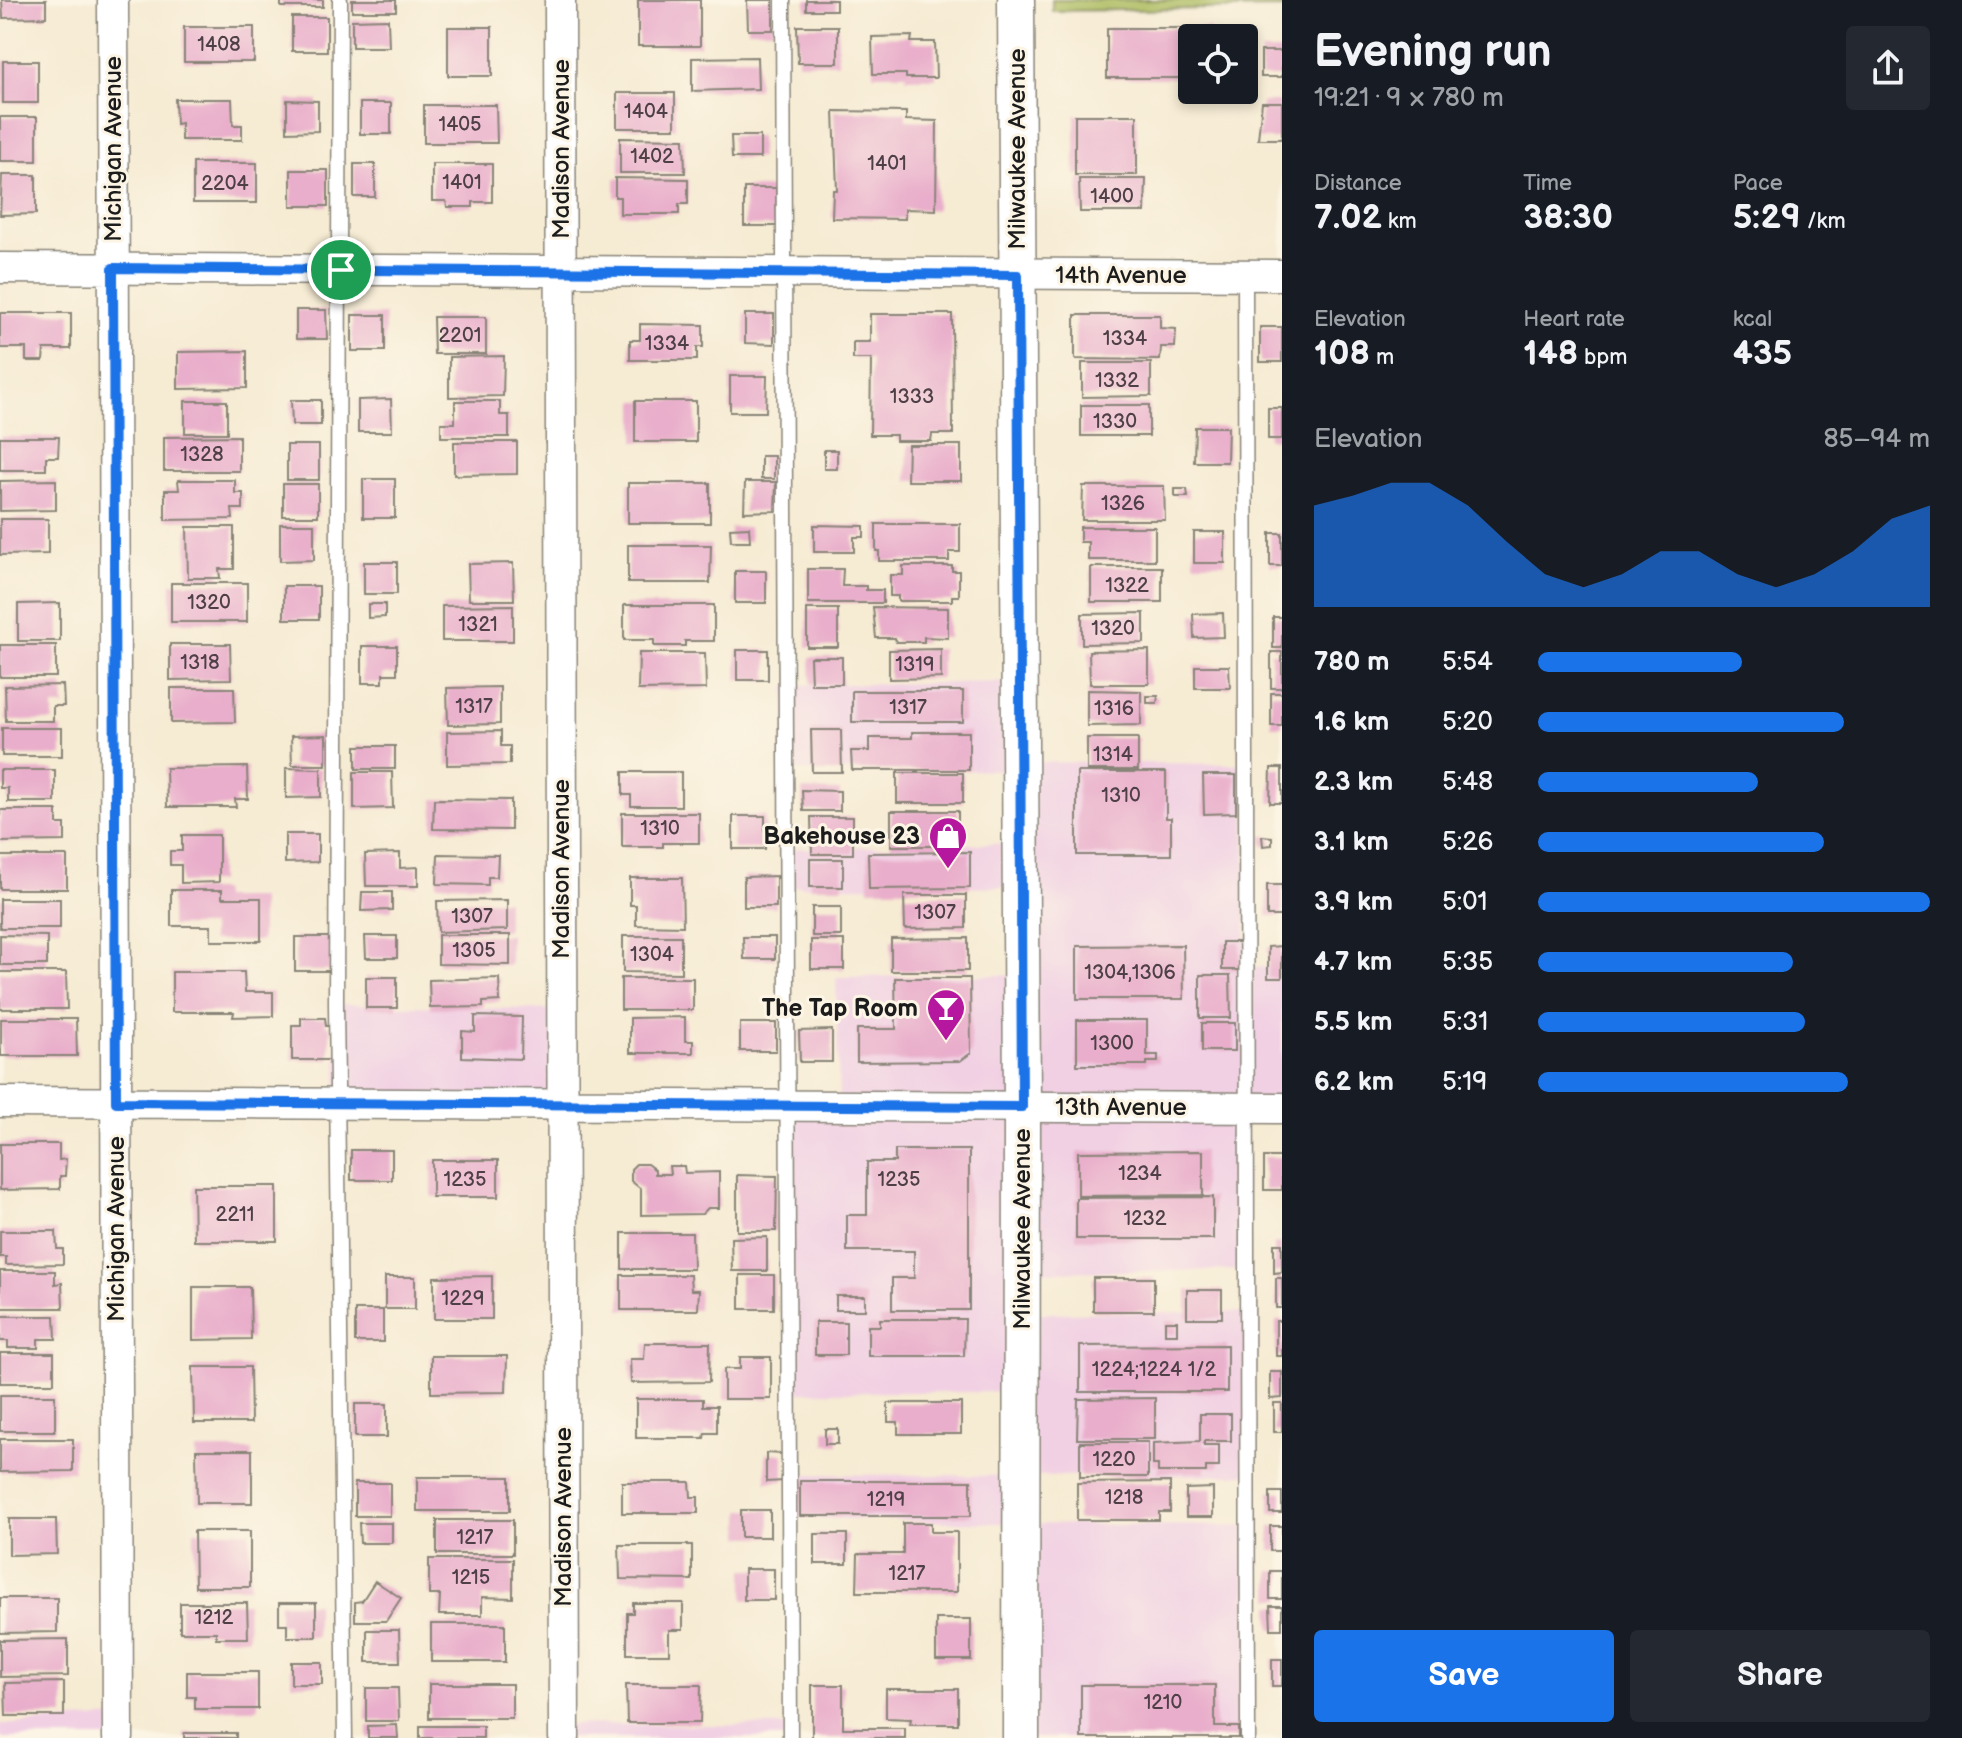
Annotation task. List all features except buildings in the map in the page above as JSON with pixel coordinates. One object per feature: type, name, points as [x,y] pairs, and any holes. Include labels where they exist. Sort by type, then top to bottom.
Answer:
[{"type":"street","name":"Michigan Avenue","points":[[113,0],[118,1738]]},
{"type":"street","name":"Madison Avenue","points":[[560,0],[564,1738]]},
{"type":"street","name":"Milwaukee Avenue","points":[[1016,0],[1022,1107],[1021,1738]]},
{"type":"street","name":"14th Avenue","points":[[0,268],[1282,275]]},
{"type":"street","name":"13th Avenue","points":[[0,1102],[1282,1108]]},
{"type":"lane","points":[[340,0],[337,1104],[345,1738]]},
{"type":"lane","points":[[783,0],[790,1738]]},
{"type":"lane","points":[[1245,275],[1248,1738]]},
{"type":"shaded area","points":[[1020,682],[1021,762],[1245,764],[1246,967],[1282,966],[1282,1108],[1246,1107],[1246,1270],[1022,1272],[1022,1313],[1246,1312],[1247,1475],[1022,1476],[1022,1524],[1247,1526],[1248,1738],[1021,1738],[1021,1524],[789,1517],[788,1474],[1021,1476],[1021,1392],[788,1392],[787,1106],[839,1106],[836,977],[1021,975],[1021,887],[786,886],[786,849],[1020,843],[1020,770],[785,771],[785,685]]},
{"type":"shaded area","points":[[336,1004],[561,1010],[562,1105],[337,1104]]},
{"type":"shaded area","points":[[118,1717],[118,1738],[0,1738],[0,1725]]},
{"type":"shaded area","points":[[564,1724],[790,1726],[790,1738],[564,1738]]},
{"type":"green space","points":[[1052,0],[1282,0],[1282,8],[1052,11]]},
{"type":"place","name":"Bakehouse 23","points":[[948,870]]},
{"type":"place","name":"The Tap Room","points":[[946,1042]]},
{"type":"route","points":[[113,268],[341,270],[1018,275],[1022,1107],[116,1102],[113,268]]}]
